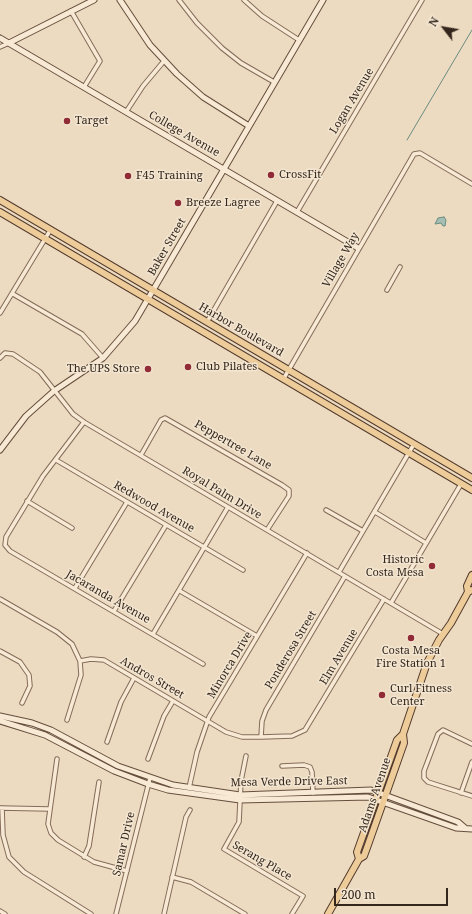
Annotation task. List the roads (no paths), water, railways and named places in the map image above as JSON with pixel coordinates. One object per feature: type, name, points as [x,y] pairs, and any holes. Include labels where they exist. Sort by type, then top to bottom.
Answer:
[{"type":"main road","name":"Harbor Boulevard","points":[[0,200],[472,478]]},
{"type":"main road","name":"Harbor Boulevard","points":[[0,212],[472,490]]},
{"type":"main road","name":"Adams Avenue","points":[[328,914],[358,859],[364,856],[404,742],[403,734],[425,668],[443,634],[470,591],[467,586],[472,574]]},
{"type":"main road","name":"Adams Avenue","points":[[358,859],[357,852],[397,740],[403,734]]},
{"type":"street","points":[[0,47],[94,0]]},
{"type":"street","points":[[120,0],[139,31],[164,61],[203,97],[249,126]]},
{"type":"street","points":[[179,0],[197,23],[222,48],[241,63],[274,82]]},
{"type":"street","points":[[244,0],[262,16],[299,40]]},
{"type":"street","name":"Baker Street","points":[[0,450],[26,416],[54,391],[104,358],[135,322],[323,0]]},
{"type":"street","name":"Logan Avenue","points":[[297,212],[422,0]]},
{"type":"street","points":[[71,11],[100,61],[84,87]]},
{"type":"street","name":"College Avenue","points":[[0,38],[358,248]]},
{"type":"street","points":[[126,112],[143,86],[164,61]]},
{"type":"street","name":"Village Way","points":[[284,378],[358,248],[417,153],[420,153],[472,184]]},
{"type":"street","points":[[207,322],[277,201]]},
{"type":"street","points":[[0,313],[13,294],[51,229]]},
{"type":"street","points":[[387,290],[400,268]]},
{"type":"street","points":[[13,294],[82,334],[104,358]]},
{"type":"street","name":"Royal Palm Drive","points":[[0,358],[5,353],[13,354],[40,372],[73,414],[84,422],[443,634]]},
{"type":"street","name":"Peppertree Lane","points":[[140,455],[161,420],[165,418],[282,484],[289,490],[289,496],[267,530]]},
{"type":"street","points":[[72,528],[27,501],[43,476],[84,422]]},
{"type":"street","points":[[339,572],[414,444]]},
{"type":"street","name":"Redwood Avenue","points":[[56,460],[243,570]]},
{"type":"street","points":[[391,603],[462,484]]},
{"type":"street","name":"Jacaranda Avenue","points":[[27,501],[6,537],[5,545],[10,551],[76,588],[203,664]]},
{"type":"street","points":[[76,588],[127,502]]},
{"type":"street","points":[[153,634],[180,591],[228,507]]},
{"type":"street","points":[[326,510],[363,531]]},
{"type":"street","points":[[375,512],[426,543]]},
{"type":"street","points":[[114,611],[166,525]]},
{"type":"street","name":"Minorca Drive","points":[[188,791],[197,752],[207,721],[307,553]]},
{"type":"street","name":"Ponderosa Street","points":[[262,737],[262,721],[266,710],[345,576]]},
{"type":"street","points":[[180,591],[257,636]]},
{"type":"street","name":"Elm Avenue","points":[[309,725],[384,598]]},
{"type":"street","points":[[0,599],[57,632],[72,644],[80,661],[81,675],[67,720]]},
{"type":"street","points":[[0,651],[20,662],[29,675],[30,686],[22,703]]},
{"type":"street","name":"Andros Street","points":[[80,661],[91,659],[104,660],[207,721],[237,736],[296,736],[304,732],[309,725]]},
{"type":"street","points":[[107,742],[121,702],[134,678]]},
{"type":"street","points":[[148,759],[164,716],[173,701]]},
{"type":"street","name":"Mesa Verde Drive East","points":[[0,716],[51,730],[149,781]]},
{"type":"street","name":"Mesa Verde Drive East","points":[[0,721],[45,735],[114,771],[188,791],[240,798],[313,796],[365,789],[378,796],[456,828],[472,829]]},
{"type":"street","points":[[472,744],[443,730],[438,734],[424,771],[424,778],[428,782],[472,796]]},
{"type":"street","points":[[240,798],[246,756]]},
{"type":"street","points":[[57,759],[49,809],[48,824],[51,833],[58,840],[84,857],[94,862],[127,871]]},
{"type":"street","points":[[461,793],[472,762]]},
{"type":"street","points":[[282,766],[304,765],[310,767],[312,772],[313,796]]},
{"type":"street","name":"Samar Drive","points":[[116,914],[149,781]]},
{"type":"street","points":[[84,857],[89,846],[99,782]]},
{"type":"street","name":"Serang Place","points":[[240,798],[238,827],[224,850],[303,896],[292,914]]},
{"type":"street","points":[[49,809],[1,808],[3,835],[10,857],[24,872],[91,914]]},
{"type":"street","points":[[164,914],[186,817],[190,810]]},
{"type":"street","points":[[172,877],[190,882],[245,914]]},
{"type":"street","points":[[0,911],[5,914]]},
{"type":"waterway","points":[[407,140],[472,30]]},
{"type":"place","name":"Target","points":[[67,121]]},
{"type":"place","name":"CrossFit","points":[[271,175]]},
{"type":"place","name":"F45 Training","points":[[128,176]]},
{"type":"place","name":"Breeze Lagree","points":[[178,203]]},
{"type":"place","name":"Club Pilates","points":[[188,367]]},
{"type":"place","name":"The UPS Store","points":[[148,369]]},
{"type":"place","name":"Historic Costa Mesa","points":[[432,566]]},
{"type":"place","name":"Costa Mesa Fire Station 1","points":[[411,638]]},
{"type":"place","name":"Curl Fitness Center","points":[[382,695]]}]
